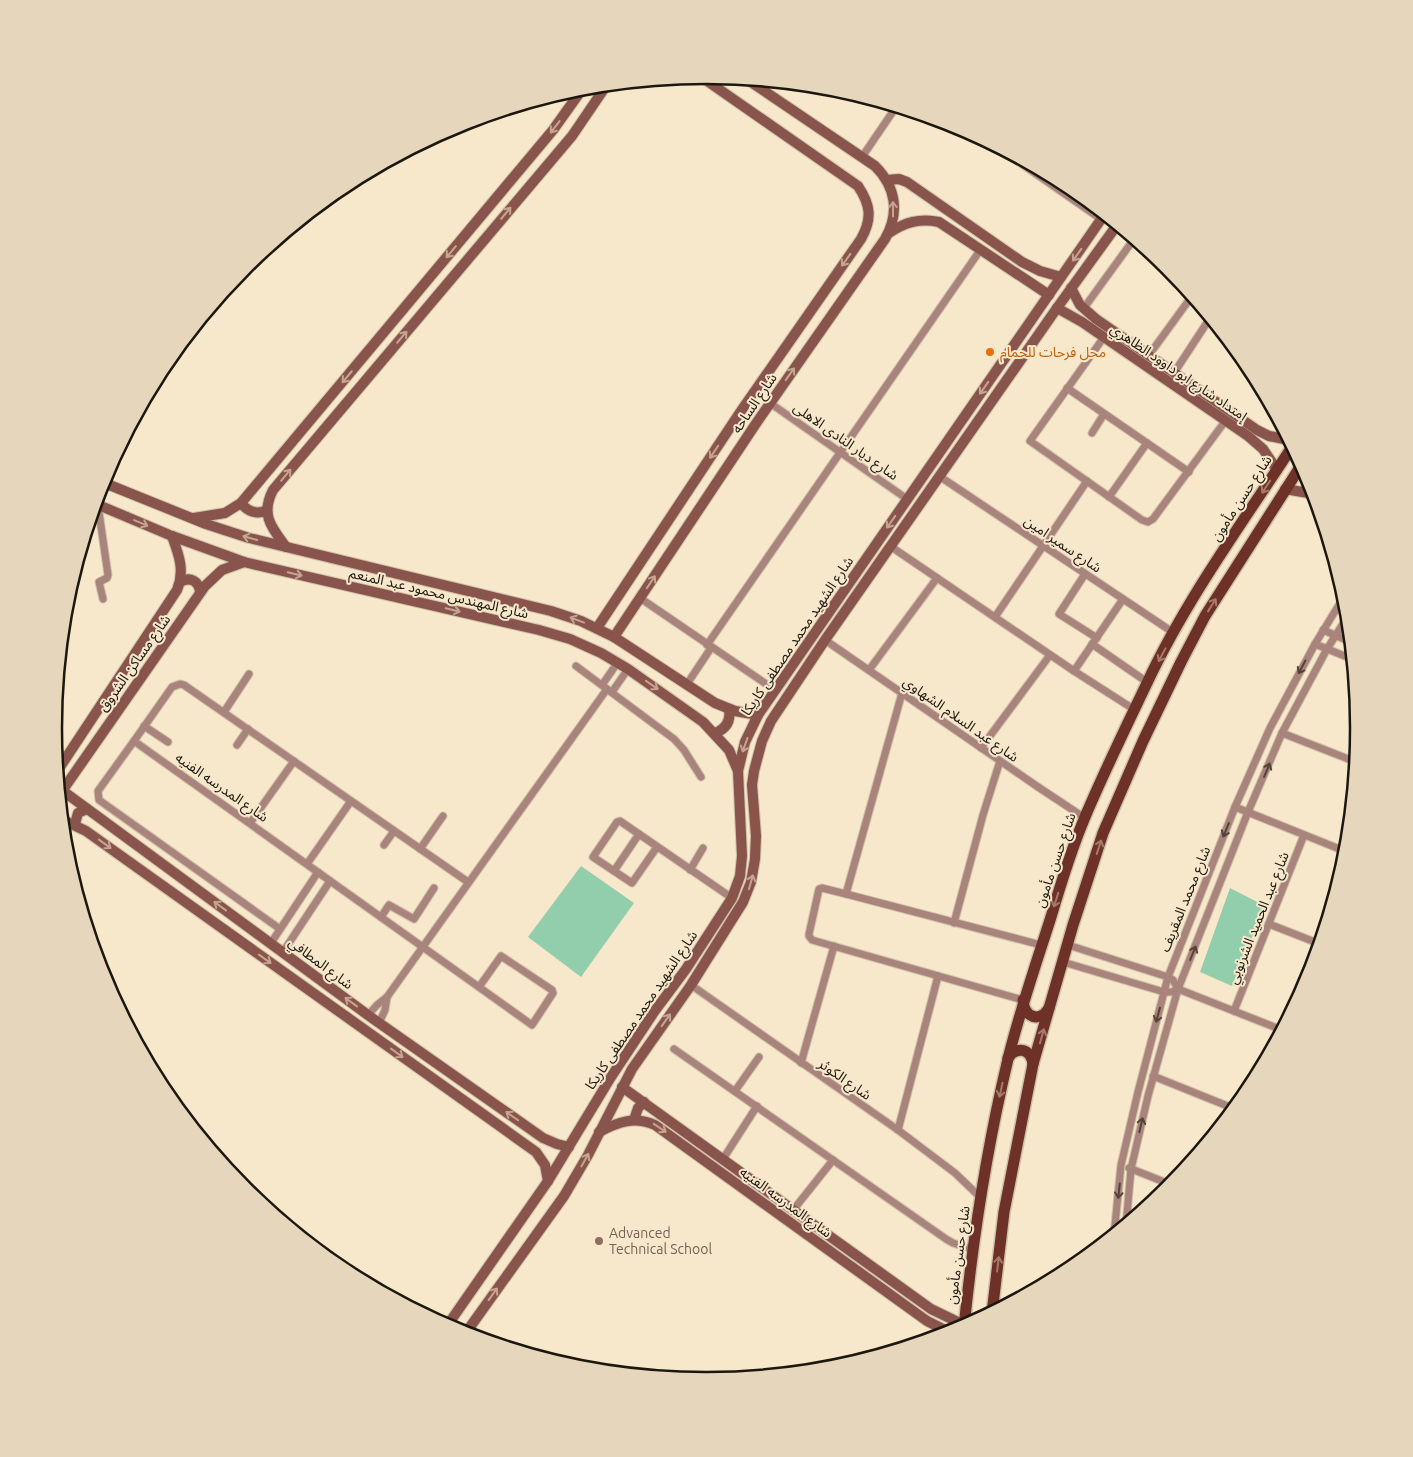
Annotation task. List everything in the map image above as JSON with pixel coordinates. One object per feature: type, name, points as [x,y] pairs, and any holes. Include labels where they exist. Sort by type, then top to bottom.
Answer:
[{"type":"main road","name":"شارع حسن مأمون","points":[[965,1318],[981,1198],[992,1132],[1008,1058],[1024,1000],[1068,860],[1147,682],[1189,604],[1288,453]]},
{"type":"main road","points":[[993,1305],[1004,1212],[1034,1064],[1103,833],[1147,732],[1205,616],[1296,472]]},
{"type":"main road","points":[[1024,1000],[1024,1007],[1027,1013],[1033,1017],[1040,1017],[1050,1008]]},
{"type":"main road","points":[[1008,1058],[1017,1050],[1024,1050],[1029,1052],[1034,1064]]},
{"type":"street","name":"شارع الساحه","points":[[597,628],[741,411],[865,232],[868,219],[866,198],[858,186],[712,84]]},
{"type":"street","points":[[758,87],[875,166],[887,180],[899,179],[907,182],[1031,267],[1040,272],[1061,277]]},
{"type":"street","points":[[286,547],[272,529],[267,510],[273,490],[566,143],[601,94]]},
{"type":"street","points":[[192,518],[225,513],[241,503],[548,136],[576,98]]},
{"type":"street","points":[[862,157],[892,112]]},
{"type":"street","name":"شارع الساحه","points":[[614,637],[744,440],[889,233],[893,219],[894,204],[887,180]]},
{"type":"street","points":[[889,233],[906,223],[914,221],[931,220],[939,222],[1049,294]]},
{"type":"street","name":"شارع الشهيد محمد مصطفى كاريكا","points":[[451,1319],[548,1181],[611,1077],[654,1012],[686,969],[732,898],[740,876],[742,856],[738,771],[745,742],[758,715],[1101,220]]},
{"type":"street","name":"شارع الشهيد محمد مصطفى كاريكا","points":[[470,1327],[564,1196],[622,1087],[643,1052],[691,985],[738,912],[751,882],[756,847],[752,785],[755,763],[771,721],[890,546],[1114,230]]},
{"type":"street","points":[[1085,315],[1131,244]]},
{"type":"street","points":[[687,684],[709,647],[840,452],[981,249]]},
{"type":"street","points":[[1022,276],[1030,274],[1031,267]]},
{"type":"street","name":"إمتداد شارع ابو داوود الظاهري","points":[[1071,288],[1085,315],[1104,337],[1258,444],[1268,455],[1277,470]]},
{"type":"street","points":[[1149,355],[1188,301]]},
{"type":"street","name":"إمتداد شارع ابو داوود الظاهري","points":[[1057,308],[1085,315],[1149,355],[1263,433],[1281,438]]},
{"type":"street","points":[[1174,373],[1207,323]]},
{"type":"street","points":[[1104,337],[1030,441],[1142,520],[1148,522],[1153,519],[1226,420]]},
{"type":"street","points":[[1067,388],[1189,472]]},
{"type":"street","name":"شارع ديار النادى الاهلى","points":[[770,403],[907,499]]},
{"type":"street","points":[[741,411],[749,420],[757,422]]},
{"type":"street","points":[[1092,433],[1104,414]]},
{"type":"street","points":[[729,430],[740,434],[744,440]]},
{"type":"street","points":[[1258,444],[1263,441],[1263,433]]},
{"type":"street","points":[[1110,497],[1147,443]]},
{"type":"street","name":"شارع سمير امين","points":[[939,476],[1174,633]]},
{"type":"street","points":[[995,617],[1087,481]]},
{"type":"street","name":"شارع المهندس محمود عبد المنعم","points":[[111,485],[236,534],[551,611],[597,628],[614,637],[715,703],[729,709],[758,715]]},
{"type":"street","points":[[1285,488],[1305,492]]},
{"type":"street","points":[[241,503],[246,509],[253,512],[260,513],[267,510]]},
{"type":"street","name":"شارع المهندس محمود عبد المنعم","points":[[103,506],[172,536],[244,562],[539,630],[586,645],[618,662],[703,722],[729,750],[738,771]]},
{"type":"street","points":[[99,516],[108,575],[107,578],[99,582],[103,599]]},
{"type":"street","points":[[172,536],[180,560],[180,582],[189,579],[193,580],[197,583],[200,592]]},
{"type":"street","points":[[890,546],[1050,655],[1135,710]]},
{"type":"street","name":"شارع مساكن الشروق","points":[[66,788],[200,592],[216,575],[229,567],[244,562]]},
{"type":"street","points":[[1085,574],[1058,614],[1147,682]]},
{"type":"street","points":[[869,670],[937,578]]},
{"type":"street","name":"شارع مساكن الشروق","points":[[64,762],[180,582]]},
{"type":"street","points":[[640,598],[709,647],[775,690]]},
{"type":"street","points":[[1074,671],[1123,599]]},
{"type":"street","name":"شارع محمد المقريف","points":[[1115,1226],[1121,1165],[1168,976],[1235,807],[1270,728],[1315,644],[1338,605]]},
{"type":"street","points":[[607,613],[612,621],[623,624]]},
{"type":"street","name":"شارع محمد المقريف","points":[[1127,1216],[1131,1168],[1153,1076],[1178,989],[1248,812],[1282,733],[1327,649],[1342,626]]},
{"type":"street","points":[[1323,630],[1344,639]]},
{"type":"street","name":"شارع عبد السلام الشهاوي","points":[[825,640],[1085,818]]},
{"type":"street","points":[[1315,644],[1346,657]]},
{"type":"street","points":[[981,748],[1050,655]]},
{"type":"street","points":[[607,689],[618,662]]},
{"type":"street","points":[[576,666],[674,739],[684,750],[701,777]]},
{"type":"street","points":[[368,1015],[387,998],[607,689],[628,669]]},
{"type":"street","points":[[224,712],[249,674]]},
{"type":"street","points":[[280,929],[98,800],[98,791],[172,687],[180,684],[188,687],[468,882]]},
{"type":"street","points":[[846,894],[902,693]]},
{"type":"street","points":[[715,733],[723,730],[728,723],[729,709]]},
{"type":"street","points":[[144,726],[168,742]]},
{"type":"street","points":[[237,745],[248,729]]},
{"type":"street","points":[[1282,733],[1349,759]]},
{"type":"street","name":"شارع المدرسه الفنيه","points":[[134,742],[532,1025],[553,996],[552,990],[500,956],[479,987]]},
{"type":"street","points":[[250,823],[294,761]]},
{"type":"street","points":[[954,923],[983,815],[1000,761]]},
{"type":"street","name":"شارع المطافي","points":[[66,796],[368,1015],[537,1134],[550,1142],[569,1147]]},
{"type":"street","points":[[307,864],[351,800]]},
{"type":"street","points":[[1235,807],[1339,849]]},
{"type":"street","points":[[75,824],[78,813],[87,809]]},
{"type":"street","points":[[420,849],[443,816]]},
{"type":"street","points":[[657,847],[632,883],[594,857],[618,821],[639,834],[732,898]]},
{"type":"street","name":"شارع المطافي","points":[[70,822],[86,830],[536,1152],[543,1160],[547,1170],[548,1181]]},
{"type":"street","points":[[384,846],[394,831]]},
{"type":"street","points":[[614,871],[639,834]]},
{"type":"street","name":"شارع عبد الحميد الشرنوبي","points":[[1234,1011],[1304,835]]},
{"type":"street","points":[[690,870],[703,848]]},
{"type":"street","points":[[271,943],[318,872]]},
{"type":"street","points":[[283,952],[330,881]]},
{"type":"street","points":[[380,917],[389,905],[414,919],[434,888]]},
{"type":"street","points":[[1024,1000],[812,940],[809,934],[820,888],[1041,945]]},
{"type":"street","points":[[1269,924],[1314,942]]},
{"type":"street","points":[[1068,945],[1168,976],[1174,980],[1178,989],[1276,1028]]},
{"type":"street","points":[[801,1063],[834,946]]},
{"type":"street","points":[[1063,962],[1164,992],[1172,992],[1178,989]]},
{"type":"street","points":[[898,1130],[938,976]]},
{"type":"street","name":"شارع الكوثر","points":[[691,985],[898,1130],[955,1173],[981,1198]]},
{"type":"street","points":[[379,1022],[385,1010],[387,998]]},
{"type":"street","points":[[674,1050],[757,1106],[949,1242],[974,1250]]},
{"type":"street","points":[[735,1091],[759,1057]]},
{"type":"street","points":[[1153,1076],[1228,1106]]},
{"type":"street","name":"شارع المدرسه الفنيه","points":[[622,1087],[931,1309],[956,1322]]},
{"type":"street","points":[[599,1133],[618,1122],[634,1120],[638,1108],[644,1102]]},
{"type":"street","points":[[723,1160],[757,1106]]},
{"type":"street","name":"شارع المدرسه الفنيه","points":[[634,1120],[645,1121],[655,1125],[927,1321],[941,1328]]},
{"type":"street","points":[[528,1147],[536,1144],[537,1134]]},
{"type":"street","points":[[794,1209],[833,1160]]},
{"type":"street","points":[[1121,1165],[1164,1182]]},
{"type":"green space","points":[[581,866],[634,903],[581,977],[528,937]]},
{"type":"green space","points":[[1230,888],[1265,906],[1232,986],[1200,972]]},
{"type":"place","name":"محل فرحات للحمام","points":[[990,352]]},
{"type":"place","name":"Advanced Technical School","points":[[599,1241]]}]
